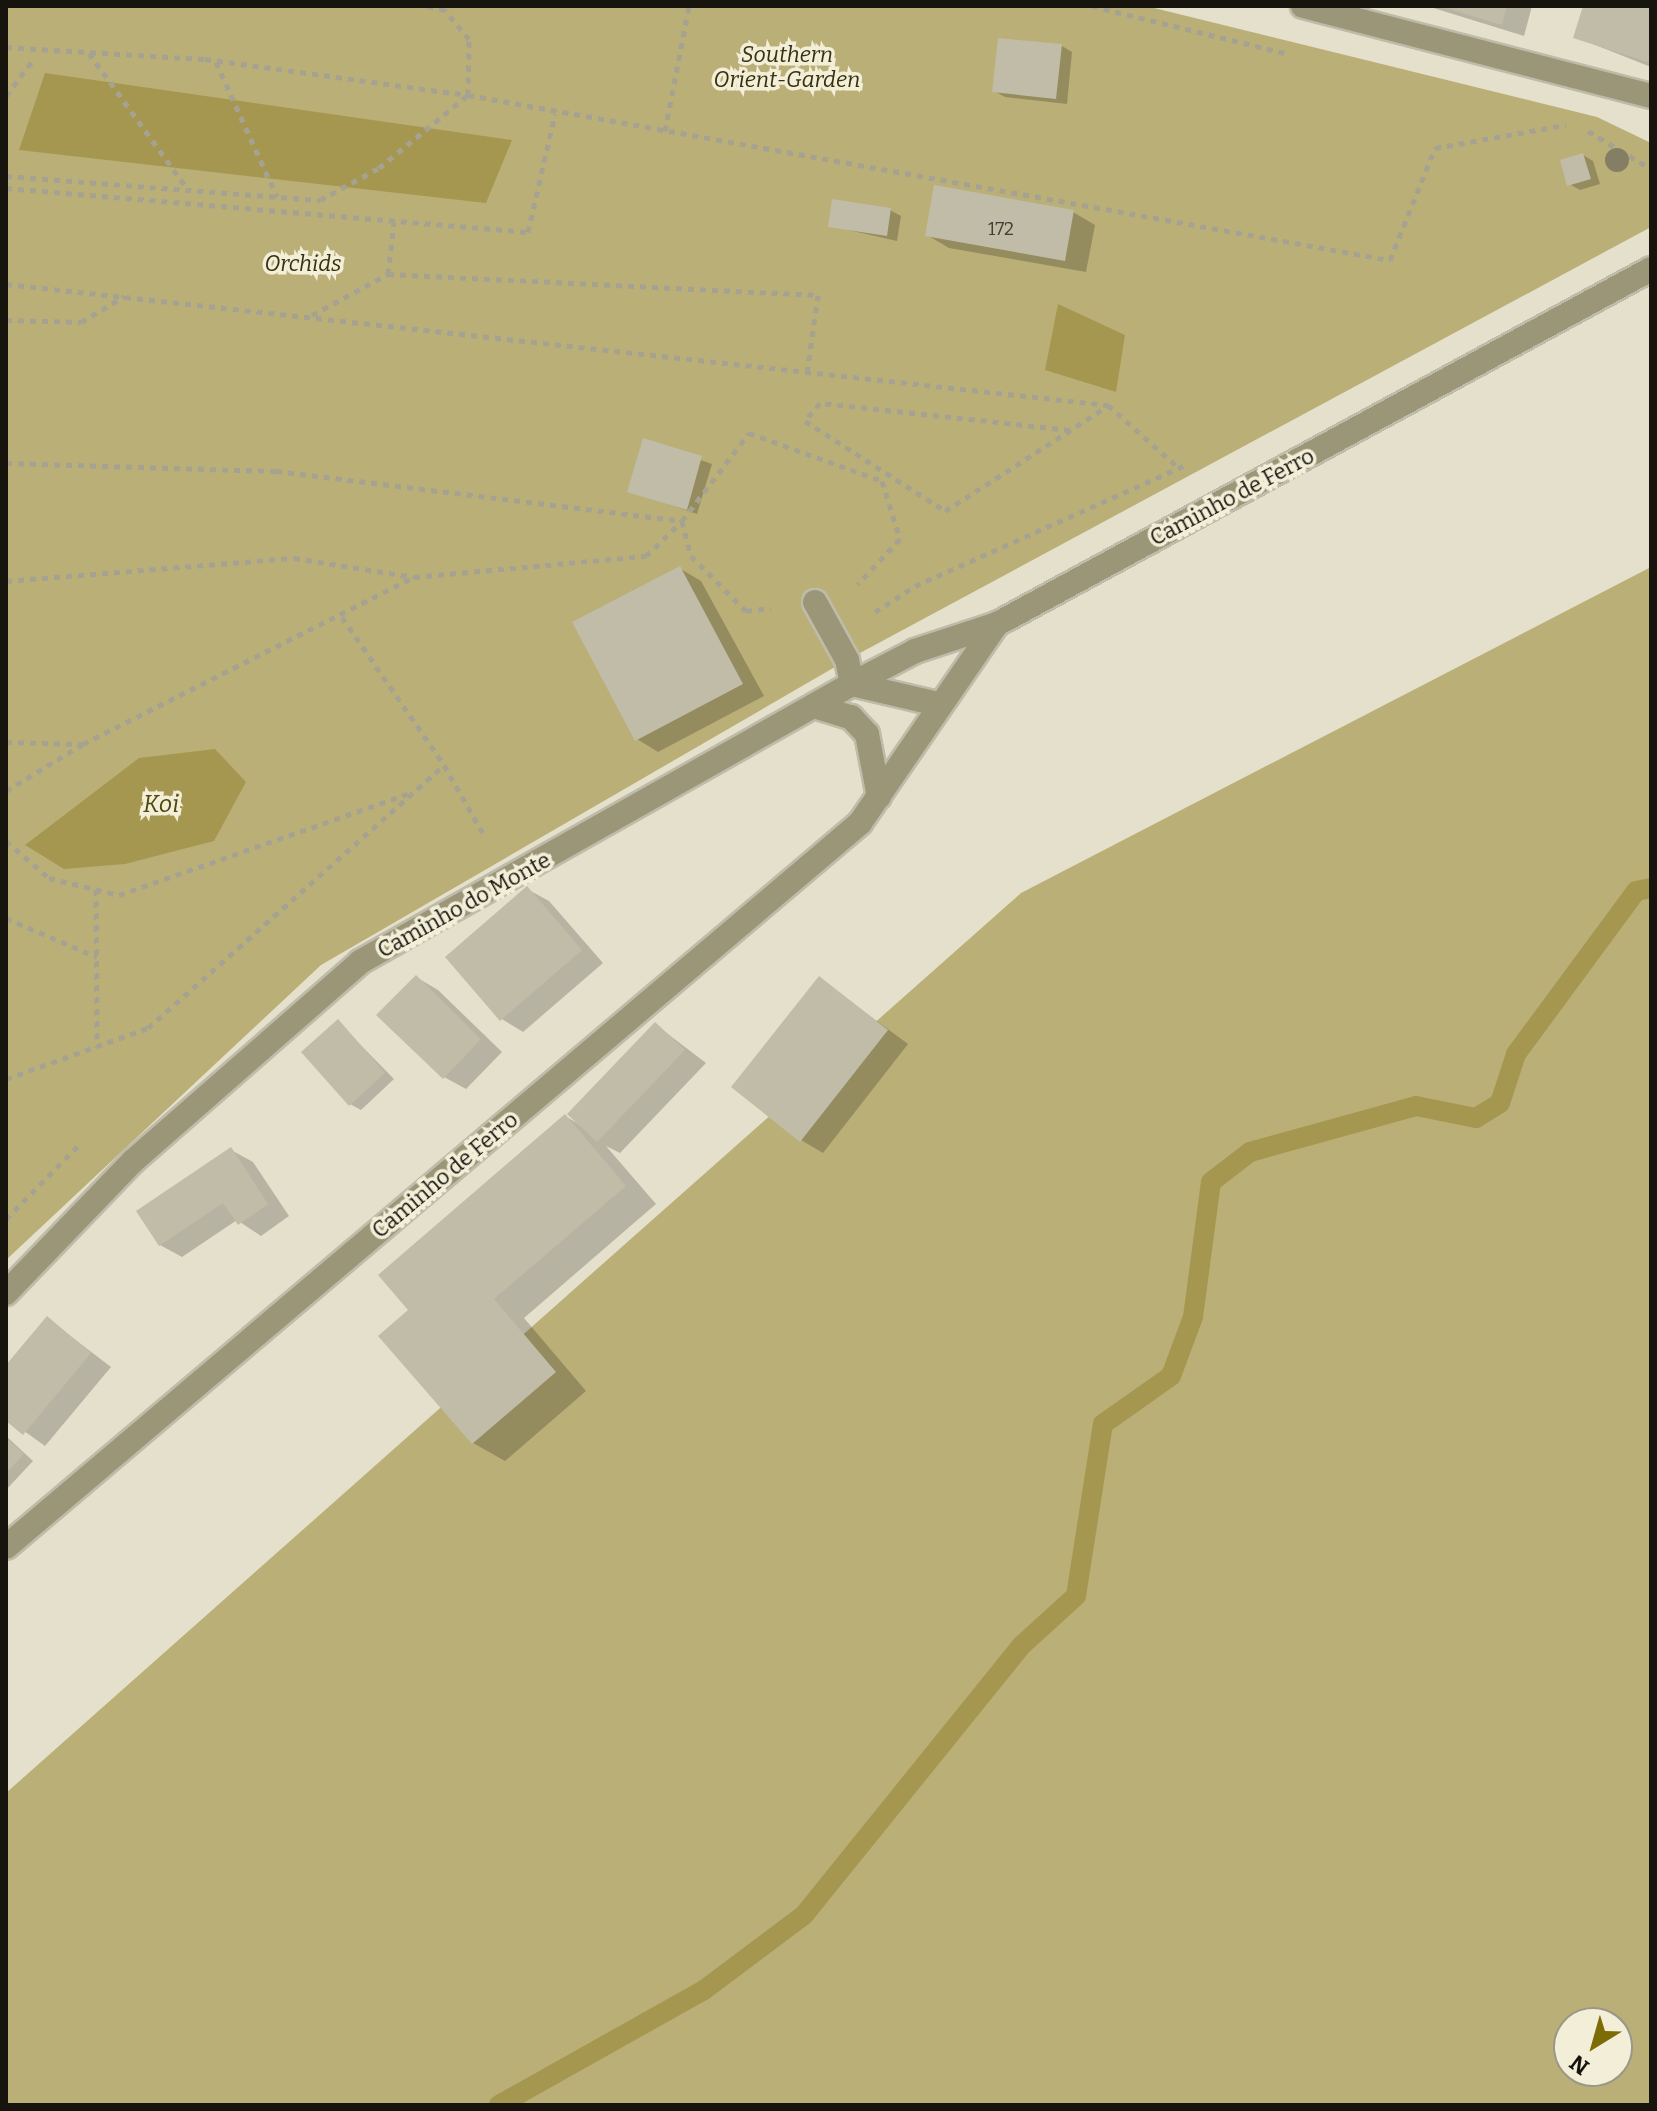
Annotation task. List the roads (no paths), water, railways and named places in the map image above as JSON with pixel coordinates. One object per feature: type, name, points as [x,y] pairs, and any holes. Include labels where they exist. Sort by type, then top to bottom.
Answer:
[{"type":"street","points":[[1303,6],[1651,96]]},
{"type":"street","name":"Caminho de Ferro","points":[[6,1547],[860,823],[938,704],[997,624],[1651,269]]},
{"type":"street","points":[[815,602],[837,638],[852,684],[938,704]]},
{"type":"street","name":"Caminho do Monte","points":[[6,1293],[133,1161],[360,962],[852,684],[915,651],[997,624]]},
{"type":"street","points":[[814,706],[851,717],[867,734],[879,797]]},
{"type":"water","points":[[45,73],[512,140],[486,203],[19,150]]},
{"type":"water","points":[[1058,304],[1125,335],[1116,392],[1045,370]]},
{"type":"water","name":"Koi","points":[[215,749],[246,782],[214,841],[125,864],[64,869],[25,845],[139,758]]},
{"type":"waterway","points":[[499,2105],[704,1990],[804,1915],[1022,1645],[1076,1596],[1103,1424],[1171,1376],[1193,1317],[1211,1182],[1250,1152],[1416,1106],[1476,1118],[1500,1103],[1516,1054],[1636,891],[1651,888]]},
{"type":"park label","name":"Southern Orient-Garden","points":[[787,66]]},
{"type":"park label","name":"Orchids","points":[[303,264]]}]
